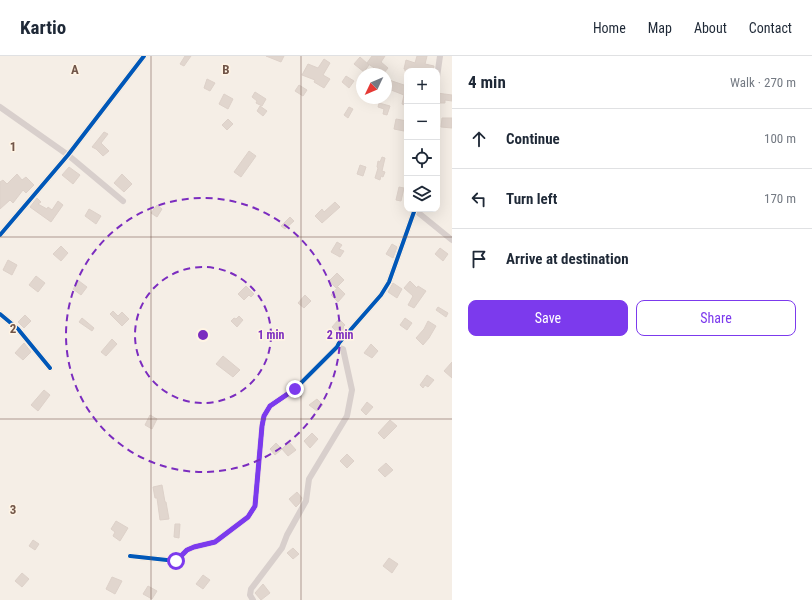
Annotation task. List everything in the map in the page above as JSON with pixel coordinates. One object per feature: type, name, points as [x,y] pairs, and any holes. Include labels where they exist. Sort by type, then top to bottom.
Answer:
[{"type":"street","points":[[0,235],[68,155],[144,56]]},
{"type":"street","points":[[438,68],[440,56]]},
{"type":"street","points":[[0,106],[68,155],[123,201]]},
{"type":"street","points":[[130,556],[176,561],[187,550],[215,542],[248,517],[255,506],[264,416],[270,406],[295,389],[337,347],[381,295],[389,282],[414,212]]},
{"type":"street","points":[[419,212],[452,240]]},
{"type":"street","points":[[0,314],[18,329],[50,368]]},
{"type":"street","points":[[253,600],[250,595],[251,589],[282,548],[287,535],[306,501],[309,479],[347,416],[352,390],[343,349],[337,347]]},
{"type":"building","points":[[185,56],[191,56],[184,66],[180,64]]},
{"type":"building","points":[[266,56],[284,56],[281,62]]},
{"type":"building","points":[[372,56],[385,56],[381,62],[388,68],[374,68],[367,63]]},
{"type":"building","points":[[417,56],[427,56],[425,64],[434,66],[434,68],[404,68],[406,60],[415,63]]},
{"type":"building","points":[[360,57],[369,65],[367,68],[359,68],[354,64]]},
{"type":"building","points":[[324,59],[330,63],[323,75],[330,79],[324,88],[314,82],[315,80],[302,75],[308,64],[318,68]]},
{"type":"building","points":[[346,76],[354,81],[349,88],[342,82]]},
{"type":"building","points":[[207,79],[215,83],[210,91],[204,88]]},
{"type":"building","points":[[392,81],[404,85],[404,95],[392,90]]},
{"type":"building","points":[[299,85],[307,90],[303,96],[295,91]]},
{"type":"building","points":[[255,92],[266,99],[262,106],[256,103],[257,101],[252,97]]},
{"type":"building","points":[[440,93],[452,95],[452,101],[445,100],[445,103],[440,103]]},
{"type":"building","points":[[224,94],[233,99],[228,109],[219,104]]},
{"type":"building","points":[[379,104],[390,106],[387,115],[383,114],[384,109],[378,107]]},
{"type":"building","points":[[260,106],[267,111],[263,116],[257,111]]},
{"type":"building","points":[[349,107],[353,109],[348,118],[344,115]]},
{"type":"building","points":[[442,118],[452,118],[452,128],[441,127]]},
{"type":"building","points":[[228,119],[233,124],[227,130],[222,125]]},
{"type":"building","points":[[396,119],[404,120],[404,131],[394,129]]},
{"type":"building","points":[[104,132],[108,134],[101,143],[109,151],[103,156],[92,147]]},
{"type":"building","points":[[249,151],[256,156],[241,177],[234,172]]},
{"type":"building","points":[[382,157],[385,158],[382,171],[385,172],[383,177],[381,176],[380,180],[375,178],[378,168],[378,161],[380,162]]},
{"type":"building","points":[[360,165],[366,167],[363,176],[357,174]]},
{"type":"building","points":[[69,167],[80,175],[73,184],[62,175]]},
{"type":"building","points":[[17,174],[22,180],[26,177],[34,185],[26,193],[23,190],[13,203],[10,200],[0,209],[0,182],[3,180],[7,184]]},
{"type":"building","points":[[122,174],[132,184],[124,192],[114,183]]},
{"type":"building","points":[[399,187],[404,188],[401,201],[396,200]]},
{"type":"building","points":[[37,198],[41,202],[38,204],[47,209],[48,207],[52,210],[58,201],[63,205],[51,222],[30,207]]},
{"type":"building","points":[[335,202],[340,207],[322,223],[315,216],[322,209],[324,212]]},
{"type":"building","points":[[157,205],[162,209],[157,217],[151,213]]},
{"type":"building","points":[[89,209],[101,216],[96,224],[85,216]]},
{"type":"building","points":[[290,217],[294,221],[285,229],[281,226]]},
{"type":"building","points":[[337,242],[342,245],[339,249],[344,251],[340,257],[331,252]]},
{"type":"building","points":[[392,244],[397,247],[393,258],[386,254]]},
{"type":"building","points":[[61,246],[68,253],[61,261],[53,254]]},
{"type":"building","points":[[440,248],[448,254],[443,261],[435,254]]},
{"type":"building","points":[[8,260],[17,265],[12,275],[3,270]]},
{"type":"building","points":[[337,273],[344,280],[336,288],[329,281]]},
{"type":"building","points":[[36,276],[45,283],[38,292],[29,285]]},
{"type":"building","points":[[79,281],[87,287],[81,295],[73,289]]},
{"type":"building","points":[[410,281],[417,288],[418,286],[426,291],[414,308],[408,305],[413,296],[404,288]]},
{"type":"building","points":[[393,283],[402,289],[397,298],[388,292]]},
{"type":"building","points":[[246,286],[254,294],[251,297],[249,295],[244,300],[238,294]]},
{"type":"building","points":[[338,287],[345,294],[338,302],[331,295]]},
{"type":"building","points":[[305,295],[311,301],[304,308],[298,303]]},
{"type":"building","points":[[438,307],[448,313],[446,317],[436,310]]},
{"type":"building","points":[[113,311],[118,316],[122,312],[129,319],[122,326],[110,314]]},
{"type":"building","points":[[25,315],[31,321],[24,328],[18,322]]},
{"type":"building","points":[[239,316],[243,320],[237,327],[231,321]]},
{"type":"building","points":[[82,318],[94,328],[92,331],[79,322]]},
{"type":"building","points":[[405,318],[412,323],[407,330],[400,325]]},
{"type":"building","points":[[339,319],[345,325],[343,327],[345,329],[340,335],[332,327]]},
{"type":"building","points":[[428,321],[436,326],[423,345],[416,338],[424,329]]},
{"type":"building","points":[[112,339],[117,344],[106,356],[101,352]]},
{"type":"building","points":[[24,343],[31,352],[23,360],[15,353]]},
{"type":"building","points":[[371,344],[378,351],[372,358],[364,353]]},
{"type":"building","points":[[223,356],[240,370],[233,377],[216,364]]},
{"type":"building","points":[[452,362],[452,378],[444,371]]},
{"type":"building","points":[[427,375],[434,380],[428,387],[425,385],[423,388],[420,385]]},
{"type":"building","points":[[44,390],[50,395],[38,411],[31,405]]},
{"type":"building","points":[[317,399],[323,405],[317,411],[309,405]]},
{"type":"building","points":[[367,402],[373,407],[366,415],[361,410]]},
{"type":"building","points":[[150,415],[157,419],[152,429],[145,425]]},
{"type":"building","points":[[390,420],[397,426],[384,439],[378,433]]},
{"type":"building","points":[[312,433],[318,439],[310,448],[304,441]]},
{"type":"building","points":[[289,442],[296,450],[288,456],[282,449]]},
{"type":"building","points":[[276,443],[282,449],[275,455],[270,449]]},
{"type":"building","points":[[347,454],[354,461],[347,468],[340,461]]},
{"type":"building","points":[[386,463],[393,470],[385,477],[378,470]]},
{"type":"building","points":[[162,485],[169,519],[160,520],[157,498],[155,498],[153,487]]},
{"type":"building","points":[[297,492],[302,498],[296,507],[289,499]]},
{"type":"building","points":[[116,521],[128,528],[120,541],[113,536],[115,532],[111,529]]},
{"type":"building","points":[[175,524],[180,524],[179,538],[174,537]]},
{"type":"building","points":[[33,540],[39,544],[35,550],[29,546]]},
{"type":"building","points":[[293,548],[299,554],[293,559],[287,553]]},
{"type":"building","points":[[389,558],[398,564],[392,573],[383,566]]},
{"type":"building","points":[[22,573],[29,579],[22,587],[15,581]]},
{"type":"building","points":[[203,575],[210,580],[203,589],[196,584]]},
{"type":"building","points":[[112,577],[122,581],[115,594],[106,589]]},
{"type":"building","points":[[263,584],[270,593],[261,600],[255,593]]},
{"type":"building","points":[[148,586],[157,591],[152,599],[143,594]]},
{"type":"cycle path","points":[[0,235],[68,155],[144,56]]},
{"type":"cycle path","points":[[130,556],[176,561],[187,550],[215,542],[248,517],[255,506],[264,416],[270,406],[295,389],[337,347],[381,295],[389,282],[414,212]]},
{"type":"cycle path","points":[[0,314],[18,329],[50,368]]},
{"type":"route","points":[[176,561],[187,550],[215,542],[248,517],[255,506],[264,416],[270,406],[295,389]]}]
